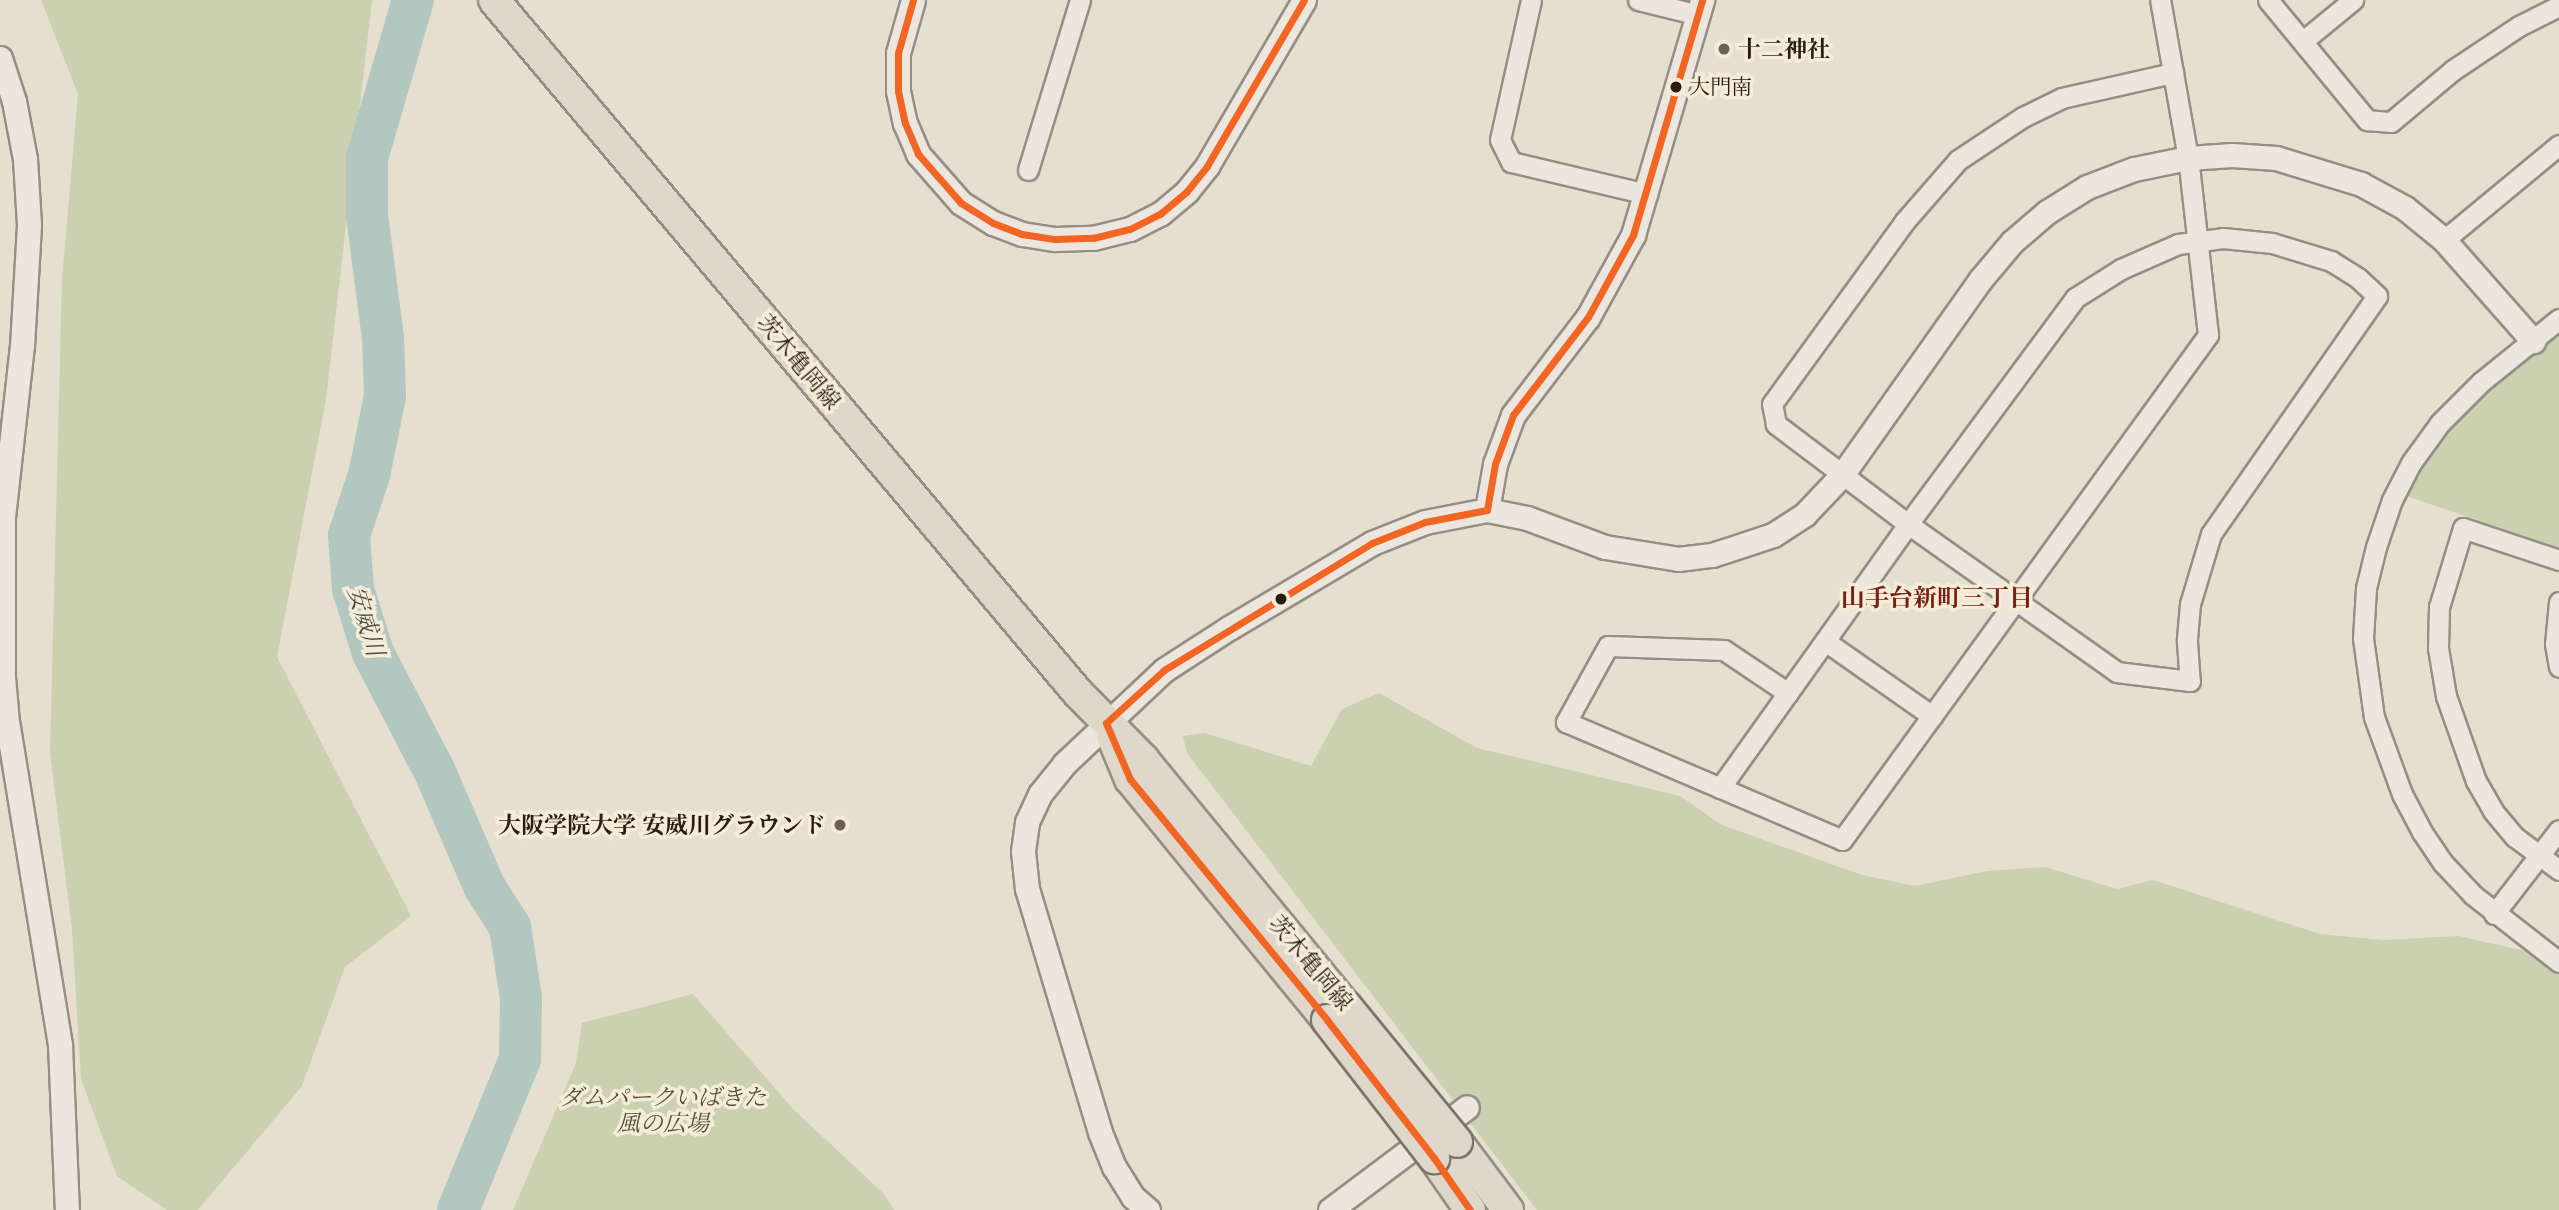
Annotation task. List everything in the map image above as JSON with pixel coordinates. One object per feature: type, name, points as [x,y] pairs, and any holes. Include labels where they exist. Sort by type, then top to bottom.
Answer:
[{"type":"main road","name":"茨木亀岡線","points":[[494,0],[1078,693],[1143,760],[1337,1014],[1446,1150],[1508,1210]]},
{"type":"main road","name":"茨木亀岡線","points":[[1446,1150],[1470,1210]]},
{"type":"street","points":[[913,0],[898,53],[898,91],[905,123],[918,154],[961,203],[993,223],[1023,234],[1055,239],[1093,238],[1130,229],[1160,214],[1187,191],[1207,166],[1304,0]]},
{"type":"street","points":[[1028,170],[1080,0]]},
{"type":"street","points":[[1531,0],[1500,140],[1511,162],[1647,194]]},
{"type":"street","points":[[1487,510],[1502,439],[1513,415],[1588,317],[1608,285],[1633,235],[1647,194],[1701,7],[1638,0]]},
{"type":"street","points":[[1788,693],[1724,650],[1608,646],[1566,722],[1842,840],[2208,335],[2188,158],[2160,0]]},
{"type":"street","points":[[2268,0],[2367,120],[2391,122],[2453,70],[2519,26],[2559,6]]},
{"type":"street","points":[[2303,41],[2353,0]]},
{"type":"street","points":[[4,68],[25,159],[29,225],[22,345],[3,517],[3,677],[6,715],[60,1045],[67,1210]]},
{"type":"street","points":[[1720,788],[1908,524],[2075,298],[2149,256],[2178,244],[2199,241],[2253,241],[2303,251],[2331,261],[2358,278],[2377,296],[2211,534],[2190,604],[2187,642],[2190,681],[2117,672],[1908,524],[1776,424],[1772,404],[1904,222],[1958,160],[2023,117],[2062,98],[2173,73]]},
{"type":"street","points":[[2444,240],[2506,185],[2559,145]]},
{"type":"street","points":[[1140,1203],[1114,1167],[1100,1132],[1027,888],[1023,851],[1027,822],[1040,794],[1064,764],[1164,670],[1372,543],[1425,522],[1487,510],[1527,518],[1605,547],[1678,559],[1712,555],[1773,535],[1804,514],[1842,475],[1980,280],[2012,243],[2047,212],[2087,187],[2134,169],[2188,158],[2232,155],[2276,158],[2320,169],[2361,184],[2404,208],[2444,240],[2533,341]]},
{"type":"street","points":[[2559,319],[2481,382],[2440,423],[2411,463],[2392,500],[2366,588],[2363,638],[2366,677],[2374,717],[2394,773],[2422,832],[2442,863],[2494,914],[2559,962]]},
{"type":"street","points":[[2559,560],[2463,528],[2439,607],[2438,648],[2446,696],[2472,771],[2493,811],[2515,837],[2559,870]]},
{"type":"street","points":[[2559,602],[2555,644],[2559,667]]},
{"type":"street","points":[[1825,641],[1932,716]]},
{"type":"street","points":[[2494,914],[2559,830]]},
{"type":"street","points":[[1330,1210],[1467,1107]]},
{"type":"green space","points":[[41,0],[372,0],[326,399],[277,657],[411,916],[345,967],[302,1086],[198,1210],[167,1210],[117,1176],[81,1079],[72,930],[50,752],[62,280],[78,94]]},
{"type":"green space","points":[[2559,332],[2559,548],[2407,496],[2424,465],[2450,428],[2487,390]]},
{"type":"green space","points":[[1379,693],[1477,748],[1680,796],[1722,825],[1862,875],[1915,886],[1987,871],[2045,867],[2117,889],[2153,880],[2320,934],[2383,940],[2459,936],[2547,956],[2559,966],[2559,1210],[1537,1210],[1187,753],[1183,736],[1205,733],[1311,766],[1342,709]]},
{"type":"green space","name":"ダムパークいばきた 風の広場","points":[[693,994],[793,1109],[883,1193],[894,1210],[513,1210],[576,1063],[582,1023]]},
{"type":"waterway","name":"安威川","points":[[413,0],[367,158],[367,215],[383,338],[385,396],[369,475],[349,535],[353,589],[373,653],[435,772],[484,886],[510,927],[521,998],[520,1059],[458,1210]]},
{"type":"transit line","points":[[913,0],[898,53],[898,91],[905,123],[918,154],[961,203],[993,223],[1022,234],[1055,239],[1093,238],[1130,229],[1160,214],[1187,191],[1207,166],[1304,0]]},
{"type":"transit line","points":[[1487,510],[1495,464],[1513,415],[1588,317],[1633,235],[1702,0]]},
{"type":"transit line","points":[[1106,723],[1164,670],[1372,543],[1425,522],[1487,510]]},
{"type":"transit line","points":[[1106,723],[1130,779],[1327,1020],[1434,1158],[1470,1210]]},
{"type":"place","name":"十二神社","points":[[1724,49]]},
{"type":"place","name":"大門南","points":[[1676,87]]},
{"type":"place","name":"大阪学院大学 安威川グラウンド","points":[[840,825]]},
{"type":"district","name":"山手台新町三丁目","points":[[1937,598]]}]
